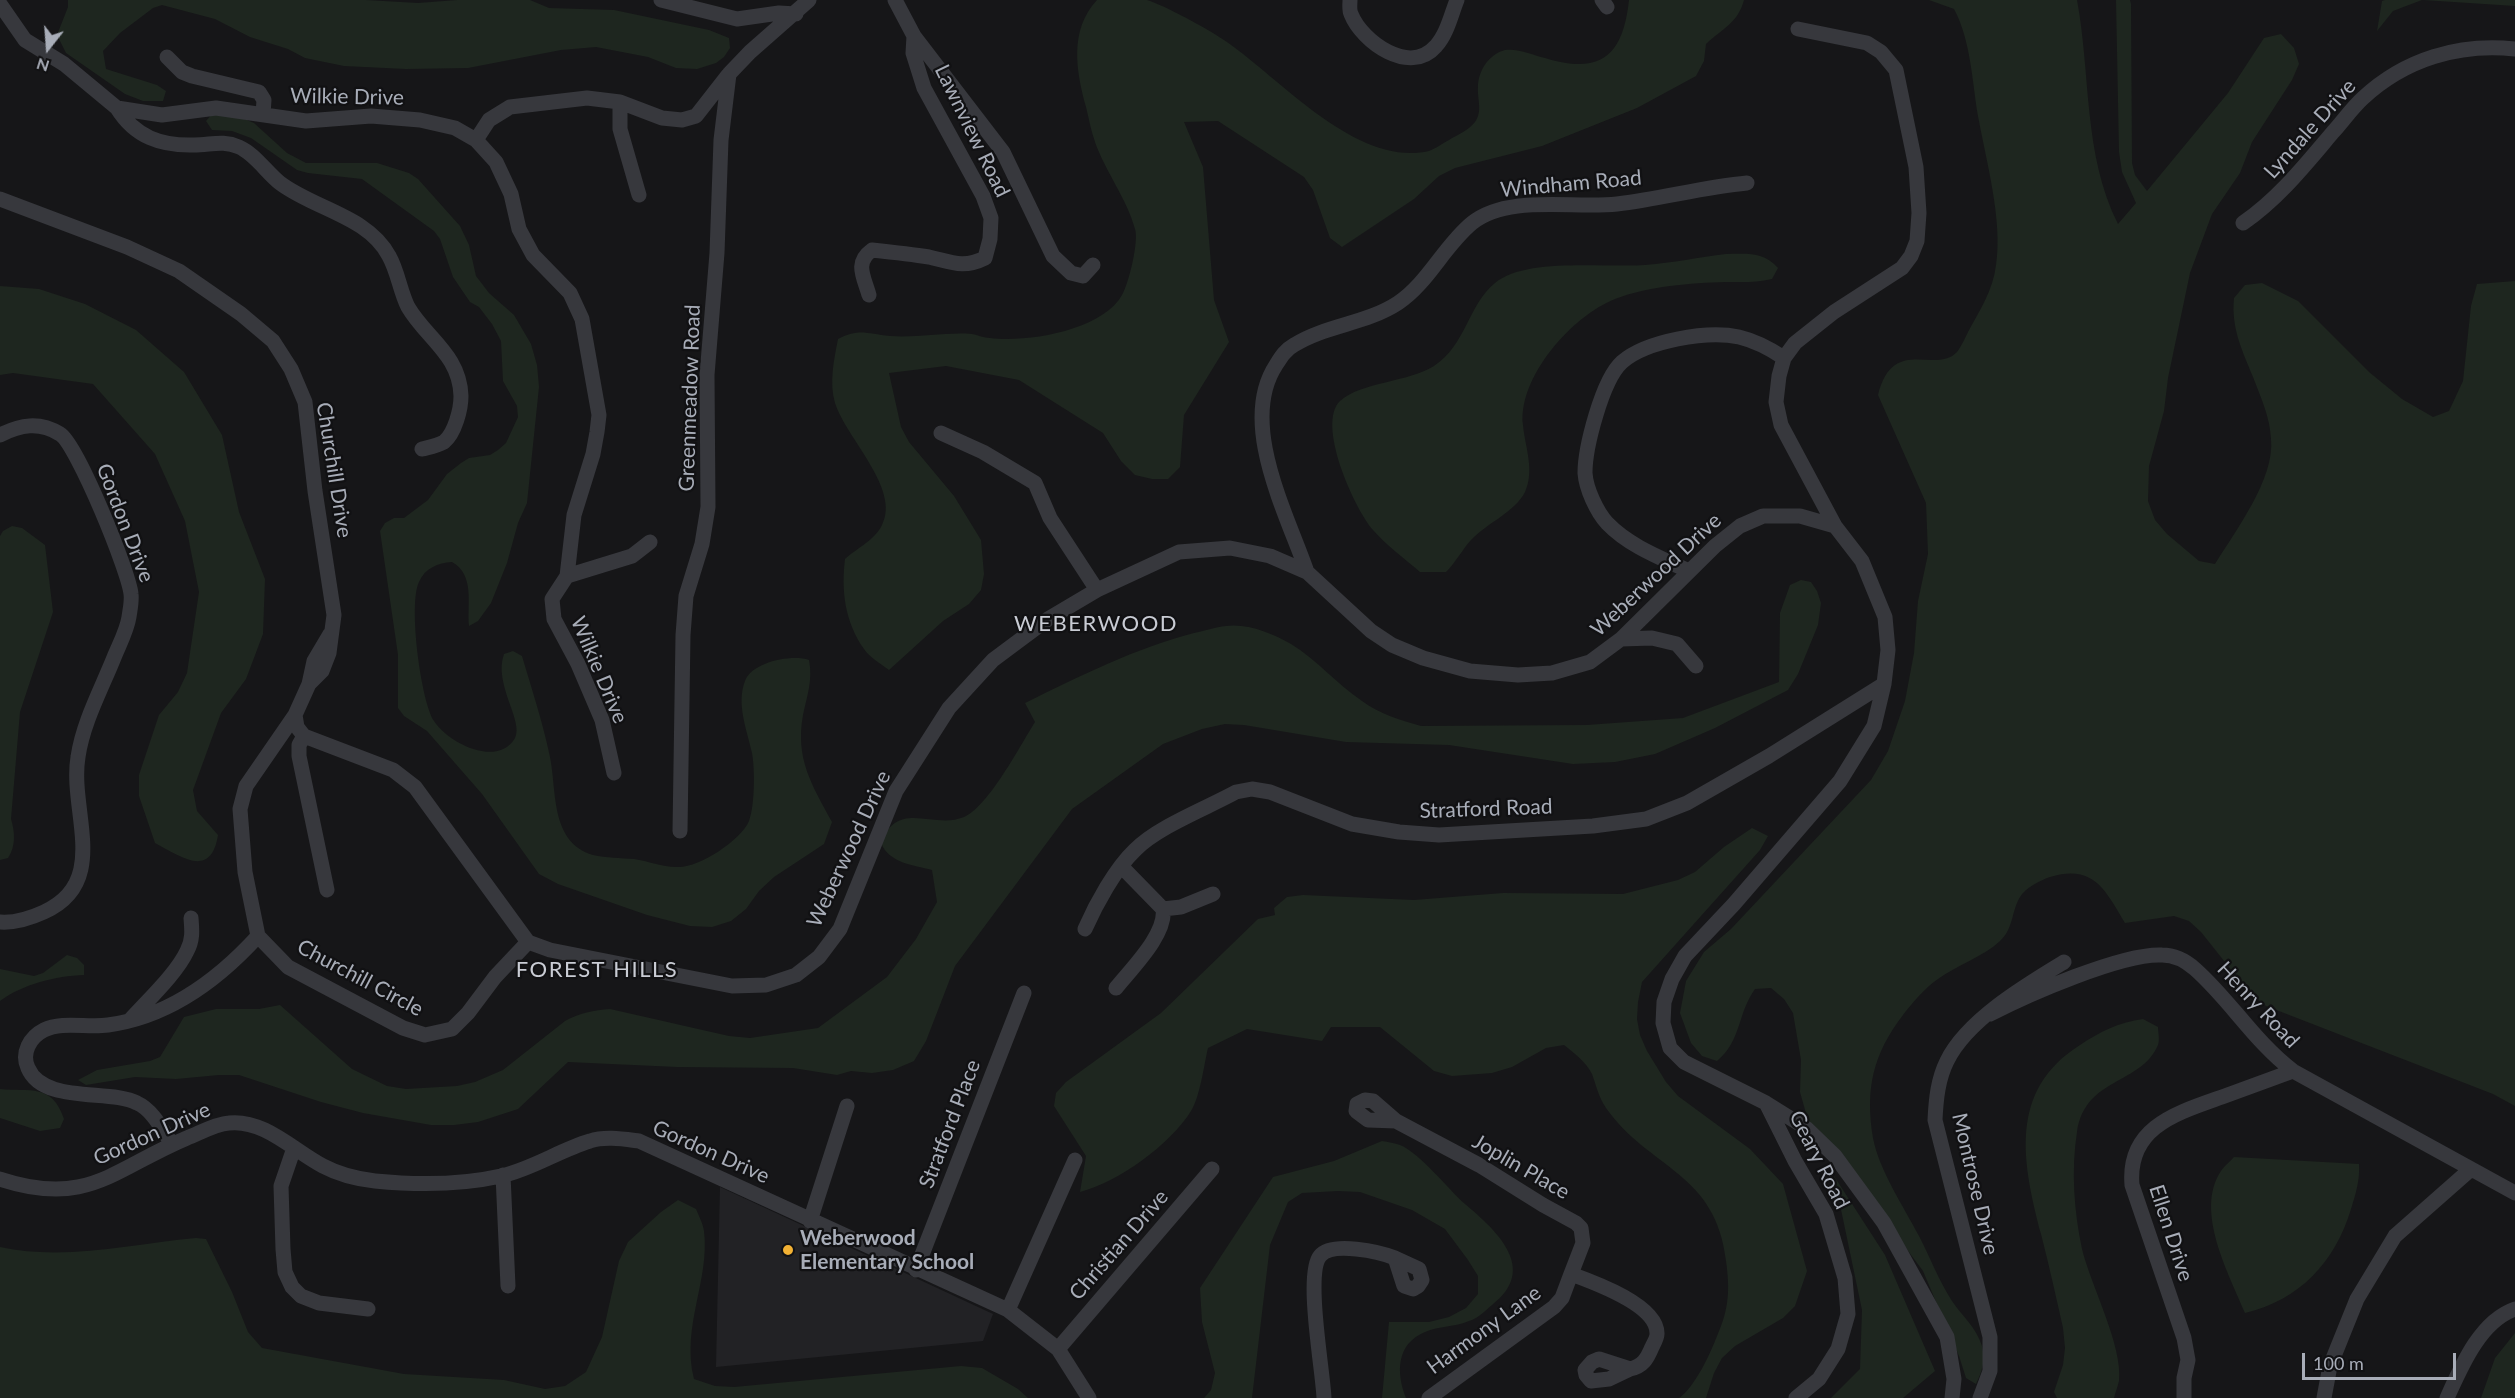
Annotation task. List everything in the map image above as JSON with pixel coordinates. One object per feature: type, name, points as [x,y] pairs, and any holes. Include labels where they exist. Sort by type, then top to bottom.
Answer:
[{"type":"street","points":[[661,0],[737,20],[779,13],[796,14]]},
{"type":"street","points":[[476,140],[489,120],[510,107],[587,98],[620,102],[662,118],[682,120],[696,116],[729,74],[750,52],[796,14],[809,0]]},
{"type":"street","name":"Lawnview Road","points":[[895,0],[914,36],[1003,152],[1053,256],[1071,273],[1083,276],[1093,265]]},
{"type":"street","points":[[1350,0],[1350,13],[1366,35],[1388,53],[1400,57],[1419,57],[1435,47],[1444,33],[1457,0]]},
{"type":"street","points":[[0,4],[26,40],[64,64],[117,108],[126,122],[144,137],[177,144],[223,142],[241,148],[281,183],[352,221],[373,236],[389,255],[408,307],[444,350],[459,382],[460,406],[451,432],[445,441],[434,447],[422,449]]},
{"type":"street","points":[[1798,29],[1868,43],[1881,52],[1896,70],[1916,167],[1917,241],[1911,256],[1902,268],[1834,312],[1795,343],[1784,358],[1776,402],[1780,425],[1835,526],[1862,561],[1885,617],[1888,650],[1884,684],[1874,726],[1840,781],[1734,904],[1684,956],[1672,979],[1664,1002],[1663,1023],[1670,1048],[1684,1062],[1766,1103],[1806,1128],[1835,1156],[1884,1223],[1947,1337],[1954,1379],[1952,1398]]},
{"type":"street","name":"Lawnview Road","points":[[869,295],[861,264],[864,256],[872,249],[930,258],[953,265],[975,263],[985,258],[990,239],[991,218],[983,196],[924,88],[913,53],[914,36]]},
{"type":"street","name":"Lyndale Drive","points":[[2243,224],[2281,193],[2363,98],[2400,70],[2450,50],[2494,47],[2515,49]]},
{"type":"street","points":[[167,57],[182,72],[192,76],[259,92],[264,100],[263,114]]},
{"type":"street","name":"Greenmeadow Road","points":[[680,831],[684,625],[686,596],[702,544],[708,507],[707,375],[717,253],[721,140],[729,74]]},
{"type":"street","points":[[620,102],[620,129],[639,195]]},
{"type":"street","name":"Wilkie Drive","points":[[117,108],[162,115],[216,108],[306,121],[371,116],[420,120],[455,128],[476,140],[496,162],[511,194],[519,229],[532,255],[570,294],[582,319],[599,415],[593,454],[574,514],[567,576],[552,599],[554,619],[578,664],[602,720],[614,773]]},
{"type":"street","name":"Windham Road","points":[[1307,572],[1270,473],[1263,444],[1264,399],[1269,376],[1286,349],[1319,332],[1384,312],[1403,299],[1472,223],[1494,211],[1517,206],[1617,204],[1710,186],[1747,183]]},
{"type":"street","name":"Churchill Drive","points":[[0,199],[127,247],[179,271],[241,314],[273,341],[291,369],[304,402],[334,615],[330,634],[314,661],[309,684],[295,715]]},
{"type":"street","points":[[1689,571],[1644,550],[1607,522],[1592,497],[1585,475],[1587,456],[1605,388],[1620,364],[1636,353],[1659,344],[1698,336],[1737,336],[1765,345],[1784,358]]},
{"type":"street","name":"Gordon Drive","points":[[0,435],[22,425],[36,425],[62,435],[72,446],[93,489],[131,594],[129,620],[83,734],[77,758],[83,847],[81,871],[71,893],[56,906],[32,917],[0,922]]},
{"type":"street","points":[[941,433],[983,452],[1035,483],[1050,518],[1097,590]]},
{"type":"street","name":"Weberwood Drive","points":[[528,942],[550,950],[732,986],[766,985],[796,975],[819,957],[840,929],[896,791],[949,708],[993,660],[1048,619],[1097,590],[1179,552],[1230,548],[1270,556],[1307,572],[1371,630],[1392,645],[1423,658],[1470,670],[1518,675],[1552,673],[1590,662],[1621,639],[1689,571],[1740,526],[1763,516],[1800,516],[1835,526]]},
{"type":"street","points":[[567,576],[632,556],[650,542]]},
{"type":"street","points":[[1621,639],[1652,638],[1677,644],[1696,666]]},
{"type":"street","name":"Stratford Road","points":[[1084,929],[1095,908],[1134,851],[1151,836],[1236,792],[1252,789],[1270,792],[1352,824],[1399,832],[1439,835],[1593,826],[1646,819],[1697,798],[1884,684]]},
{"type":"street","points":[[295,715],[297,727],[304,736],[393,770],[415,787],[528,942]]},
{"type":"street","points":[[172,1144],[151,1114],[137,1103],[123,1099],[81,1095],[49,1087],[30,1074],[25,1055],[33,1038],[44,1030],[57,1026],[92,1027],[129,1020],[167,1008],[231,966],[258,936],[245,872],[240,809],[246,786],[295,715]]},
{"type":"street","points":[[304,736],[298,745],[299,756],[327,890]]},
{"type":"street","points":[[1116,988],[1158,933],[1164,918],[1163,909],[1122,867]]},
{"type":"street","points":[[1163,909],[1181,907],[1213,894]]},
{"type":"street","points":[[129,1020],[159,989],[187,951],[192,935],[191,918]]},
{"type":"street","name":"Churchill Circle","points":[[258,936],[288,967],[403,1028],[425,1035],[452,1029],[528,942]]},
{"type":"street","name":"Henry Road","points":[[1990,1014],[2036,993],[2131,959],[2151,955],[2169,956],[2185,961],[2195,969],[2266,1049],[2293,1071],[2515,1193]]},
{"type":"street","name":"Montrose Drive","points":[[1980,1398],[1990,1371],[1990,1337],[1937,1127],[1939,1084],[1948,1060],[1958,1043],[2024,986],[2064,962]]},
{"type":"street","name":"Stratford Place","points":[[916,1270],[1024,993]]},
{"type":"street","name":"Ellen Drive","points":[[2184,1398],[2184,1378],[2188,1360],[2184,1338],[2132,1185],[2131,1169],[2135,1152],[2150,1132],[2168,1117],[2293,1071]]},
{"type":"street","name":"Geary Road","points":[[1766,1103],[1795,1161],[1826,1214],[1845,1278],[1848,1314],[1838,1349],[1819,1379],[1796,1398]]},
{"type":"street","points":[[810,1221],[847,1106]]},
{"type":"street","name":"Joplin Place","points":[[1396,1120],[1479,1165],[1576,1223],[1581,1228],[1583,1244],[1571,1274]]},
{"type":"street","name":"Gordon Drive","points":[[0,1179],[51,1190],[82,1187],[98,1183],[130,1168],[172,1144],[217,1126],[238,1123],[258,1128],[324,1166],[374,1181],[460,1182],[503,1176],[591,1140],[615,1138],[639,1141],[668,1152],[810,1221],[1008,1310],[1058,1349],[1089,1398]]},
{"type":"street","points":[[294,1148],[281,1186],[285,1272],[291,1287],[301,1296],[319,1303],[368,1309]]},
{"type":"street","points":[[1008,1310],[1075,1160]]},
{"type":"street","name":"Christian Drive","points":[[1058,1349],[1212,1169]]},
{"type":"street","points":[[2324,1398],[2330,1366],[2357,1299],[2395,1236],[2471,1169]]},
{"type":"street","points":[[503,1176],[508,1286]]},
{"type":"street","points":[[1324,1398],[1323,1364],[1315,1314],[1317,1261],[1321,1254],[1334,1249],[1372,1251],[1395,1258]]},
{"type":"street","points":[[1571,1274],[1618,1294],[1646,1313],[1653,1322],[1657,1335],[1651,1350],[1644,1363],[1630,1369]]},
{"type":"street","name":"Harmony Lane","points":[[1429,1398],[1446,1392],[1554,1307],[1562,1298],[1571,1274]]},
{"type":"street","points":[[2447,1398],[2481,1337],[2498,1317],[2515,1309]]},
{"type":"shaded area","points":[[68,0],[366,0],[418,3],[457,0],[530,0],[549,8],[614,10],[709,30],[729,38],[730,48],[716,63],[697,69],[676,68],[648,57],[596,47],[561,50],[468,68],[406,69],[344,66],[305,58],[288,49],[250,37],[215,19],[162,5],[153,8],[120,33],[103,51],[106,69],[157,85],[166,91],[163,101],[143,101],[125,94],[66,53],[57,35],[68,7]]},
{"type":"shaded area","points":[[1097,0],[1147,0],[1175,12],[1224,40],[1319,115],[1346,133],[1374,146],[1401,153],[1429,151],[1472,125],[1479,114],[1478,87],[1482,69],[1489,59],[1499,52],[1515,50],[1564,63],[1595,62],[1615,47],[1626,19],[1629,0],[1744,0],[1734,20],[1706,44],[1704,61],[1696,76],[1637,108],[1542,146],[1455,168],[1439,176],[1414,199],[1342,247],[1330,238],[1313,190],[1304,177],[1218,121],[1184,122],[1203,167],[1214,300],[1229,342],[1184,415],[1180,467],[1168,479],[1152,479],[1135,475],[1121,461],[1103,433],[1019,380],[946,366],[889,373],[901,427],[909,442],[954,496],[981,540],[984,574],[981,590],[969,604],[943,621],[889,670],[872,658],[858,639],[852,628],[844,594],[845,559],[875,535],[882,525],[886,511],[884,496],[878,480],[835,403],[832,379],[838,339],[858,333],[890,336],[972,334],[1006,339],[1043,336],[1063,332],[1099,317],[1122,295],[1133,262],[1136,243],[1135,229],[1127,207],[1095,142],[1082,93],[1078,65],[1077,51],[1082,24]]},
{"type":"shaded area","points":[[1929,0],[2077,0],[2093,142],[2107,197],[2118,224],[2136,203],[2122,172],[2119,152],[2116,0],[2130,0],[2131,4],[2132,163],[2135,175],[2147,191],[2228,93],[2264,38],[2281,34],[2294,48],[2299,64],[2292,80],[2252,142],[2240,173],[2212,214],[2190,273],[2168,378],[2164,411],[2149,466],[2148,501],[2155,520],[2167,534],[2199,561],[2215,564],[2252,504],[2267,471],[2271,455],[2267,415],[2241,348],[2234,319],[2234,298],[2245,285],[2262,283],[2298,301],[2369,372],[2402,399],[2433,417],[2449,411],[2463,381],[2471,306],[2477,284],[2515,281],[2515,1106],[2493,1094],[2266,1006],[2248,991],[2201,932],[2189,921],[2174,916],[2125,923],[2104,891],[2088,877],[2065,874],[2038,882],[2020,897],[2008,931],[2000,941],[1986,952],[1938,979],[1907,1010],[1893,1029],[1878,1058],[1871,1088],[1873,1138],[1881,1163],[1947,1293],[1973,1327],[1982,1346],[1983,1366],[1976,1384],[1966,1378],[1923,1271],[1830,1146],[1809,1124],[1800,1092],[1801,1060],[1793,1013],[1784,999],[1771,988],[1755,989],[1749,998],[1731,1044],[1717,1061],[1702,1056],[1691,1043],[1680,1013],[1686,981],[1704,952],[1731,929],[1871,780],[1888,751],[1905,701],[1914,653],[1918,601],[1928,554],[1926,503],[1878,395],[1885,377],[1894,366],[1904,361],[1948,358],[1957,352],[1989,291],[1998,248],[1993,190],[1964,34],[1954,9]]},
{"type":"shaded area","points":[[2422,0],[2393,11],[2377,31],[2382,1]]},
{"type":"shaded area","points":[[2423,0],[2515,0],[2515,6]]},
{"type":"shaded area","points":[[213,113],[235,115],[254,123],[287,153],[306,163],[377,163],[409,173],[418,179],[460,226],[469,245],[476,276],[489,293],[514,315],[531,344],[537,365],[539,387],[527,503],[491,603],[478,621],[469,626],[467,582],[464,574],[452,562],[437,565],[428,570],[419,582],[416,593],[415,630],[421,674],[429,710],[441,729],[461,744],[473,749],[486,752],[507,747],[515,738],[517,731],[502,677],[502,666],[504,654],[513,651],[522,656],[550,757],[558,814],[562,828],[569,839],[579,848],[593,855],[634,859],[668,866],[688,866],[729,844],[749,821],[754,777],[742,699],[745,681],[749,674],[773,661],[793,658],[809,660],[810,681],[803,715],[801,745],[807,771],[832,822],[824,844],[774,877],[759,891],[746,909],[731,921],[712,927],[690,926],[647,915],[558,884],[539,874],[482,794],[427,731],[404,716],[398,708],[398,655],[380,531],[385,523],[394,518],[404,518],[428,500],[447,474],[461,463],[469,458],[490,455],[506,443],[518,417],[517,406],[503,381],[501,341],[492,324],[479,307],[470,302],[453,277],[440,239],[434,231],[362,179],[297,170],[251,138],[232,131],[212,130],[206,121]]},
{"type":"shaded area","points":[[1726,254],[1760,256],[1778,268],[1772,279],[1684,284],[1656,288],[1615,299],[1598,307],[1582,319],[1551,350],[1529,387],[1524,407],[1523,425],[1529,458],[1528,484],[1525,492],[1515,506],[1471,540],[1446,572],[1420,572],[1373,530],[1356,504],[1340,466],[1332,428],[1334,412],[1340,401],[1360,390],[1412,376],[1434,366],[1453,347],[1486,292],[1508,275],[1545,267],[1645,265]]},
{"type":"shaded area","points":[[0,286],[39,289],[85,304],[136,330],[184,372],[222,435],[239,512],[265,579],[263,634],[246,679],[221,713],[193,790],[197,811],[218,835],[214,849],[209,857],[202,861],[184,858],[155,843],[139,796],[139,775],[159,715],[178,692],[187,673],[199,592],[185,521],[155,454],[93,384],[13,373],[0,375]]},
{"type":"shaded area","points":[[12,526],[22,528],[45,545],[53,612],[20,712],[11,819],[14,844],[8,858],[0,860],[0,536],[3,531]]},
{"type":"shaded area","points":[[1801,580],[1811,582],[1821,603],[1818,625],[1798,674],[1788,690],[1715,728],[1655,754],[1615,762],[1573,764],[1449,745],[1346,742],[1244,725],[1225,724],[1202,729],[1163,744],[1072,809],[955,966],[926,1041],[914,1061],[893,1070],[872,1073],[851,1071],[837,1075],[793,1068],[677,1067],[568,1062],[518,1109],[478,1122],[454,1125],[431,1125],[363,1113],[239,1075],[176,1079],[135,1077],[86,1085],[78,1080],[97,1070],[150,1061],[160,1057],[184,1017],[216,1009],[259,1009],[280,1005],[352,1069],[387,1086],[406,1089],[457,1086],[475,1082],[503,1070],[565,1021],[598,1010],[610,1009],[729,1036],[750,1038],[818,1028],[887,977],[916,939],[937,902],[932,870],[902,862],[885,850],[881,843],[888,829],[907,818],[952,820],[964,817],[973,811],[1003,775],[1035,722],[1025,703],[1087,673],[1172,639],[1234,625],[1251,627],[1291,644],[1369,706],[1421,726],[1587,725],[1683,718],[1779,682],[1780,613],[1790,585]]},
{"type":"shaded area","points":[[1752,828],[1768,836],[1760,850],[1642,982],[1638,1002],[1637,1019],[1640,1035],[1666,1082],[1678,1096],[1750,1149],[1783,1184],[1807,1271],[1795,1306],[1783,1318],[1735,1346],[1722,1358],[1714,1373],[1706,1398],[1679,1398],[1691,1386],[1701,1370],[1724,1317],[1728,1299],[1728,1281],[1720,1231],[1709,1208],[1695,1190],[1641,1145],[1606,1108],[1592,1074],[1580,1058],[1564,1045],[1546,1048],[1512,1067],[1492,1073],[1452,1076],[1434,1071],[1380,1027],[1331,1027],[1322,1041],[1247,1029],[1208,1048],[1194,1105],[1170,1137],[1126,1171],[1080,1192],[1086,1156],[1054,1106],[1056,1093],[1066,1082],[1161,1013],[1258,919],[1275,915],[1274,908],[1287,897],[1303,895],[1414,900],[1503,893],[1623,894],[1678,880],[1695,872],[1724,847]]},
{"type":"shaded area","points":[[67,955],[77,958],[84,965],[84,975],[40,982],[0,1001],[0,969],[34,976],[43,973]]},
{"type":"shaded area","points":[[2143,1019],[2158,1027],[2158,1045],[2150,1058],[2139,1068],[2102,1091],[2091,1101],[2082,1114],[2077,1132],[2074,1161],[2075,1205],[2082,1249],[2116,1351],[2119,1381],[2114,1398],[2057,1398],[2054,1392],[2063,1365],[2065,1348],[2063,1328],[2029,1181],[2026,1130],[2031,1107],[2041,1084],[2057,1063],[2080,1045],[2110,1028]]},
{"type":"shaded area","points":[[0,1089],[30,1090],[46,1094],[59,1107],[64,1119],[60,1128],[40,1131],[0,1118]]},
{"type":"shaded area","points":[[1382,1141],[1400,1145],[1416,1155],[1500,1238],[1513,1264],[1512,1278],[1506,1291],[1475,1318],[1430,1330],[1415,1337],[1408,1344],[1401,1360],[1401,1379],[1406,1398],[1382,1398],[1389,1322],[1429,1322],[1449,1317],[1466,1308],[1478,1294],[1478,1276],[1445,1229],[1412,1210],[1360,1192],[1302,1193],[1288,1202],[1270,1245],[1252,1398],[1204,1398],[1211,1390],[1215,1373],[1202,1322],[1200,1288],[1273,1177],[1334,1161]]},
{"type":"shaded area","points":[[2234,1157],[2359,1164],[2358,1181],[2351,1209],[2344,1228],[2325,1262],[2313,1276],[2283,1299],[2245,1313],[2217,1242],[2211,1205],[2214,1187],[2221,1171]]},
{"type":"shaded area","points":[[1834,1176],[1885,1255],[1935,1371],[1903,1398],[1831,1398],[1860,1369],[1862,1310]]},
{"type":"shaded area","name":"Weberwood Elementary School","points":[[720,1187],[993,1314],[983,1341],[716,1367]]},
{"type":"shaded area","points":[[678,1200],[696,1209],[704,1231],[703,1268],[691,1341],[694,1379],[715,1386],[734,1387],[961,1366],[982,1368],[1018,1389],[1028,1398],[0,1398],[0,1247],[24,1251],[73,1252],[196,1238],[206,1239],[232,1292],[248,1332],[262,1348],[404,1374],[504,1380],[545,1389],[565,1386],[586,1372],[602,1337],[619,1261],[628,1242]]},
{"type":"shaded area","points":[[2515,1333],[2515,1398],[2481,1398],[2495,1358]]},
{"type":"place","name":"Weberwood Elementary School","points":[[788,1250]]},
{"type":"district","name":"WEBERWOOD","points":[[1096,624]]},
{"type":"district","name":"FOREST HILLS","points":[[597,970]]}]
